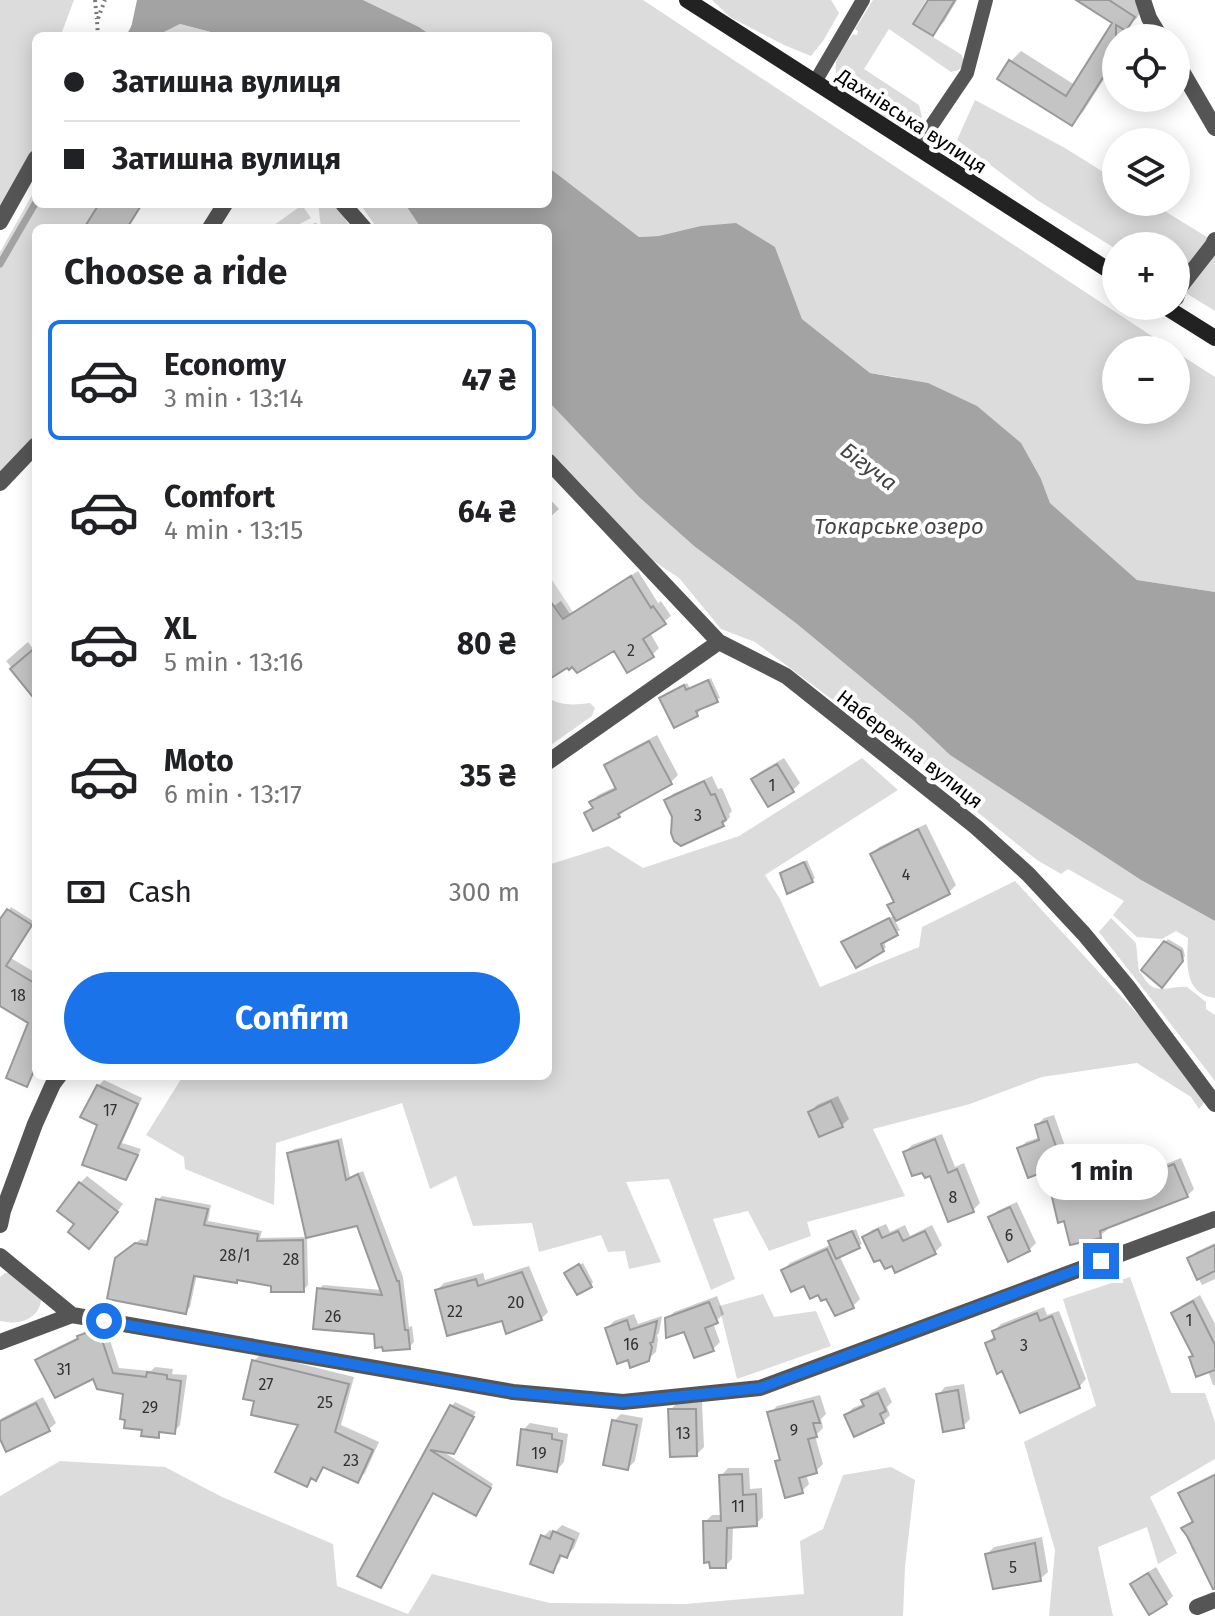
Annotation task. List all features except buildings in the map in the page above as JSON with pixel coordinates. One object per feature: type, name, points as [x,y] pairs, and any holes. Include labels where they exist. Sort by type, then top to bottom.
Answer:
[{"type":"street","name":"Дахнівська вулиця","points":[[687,0],[1102,266]]},
{"type":"street","points":[[1143,0],[1153,24]]},
{"type":"street","points":[[1190,85],[1215,128]]},
{"type":"street","points":[[0,222],[32,165]]},
{"type":"street","points":[[346,208],[360,224]]},
{"type":"street","points":[[1190,274],[1215,240]]},
{"type":"street","points":[[1190,319],[1215,338]]},
{"type":"street","points":[[0,483],[32,454]]},
{"type":"street","name":"Набережна вулиця","points":[[552,465],[719,642],[786,676],[976,827],[1028,874],[1128,987],[1215,1104]]},
{"type":"street","points":[[552,759],[719,642]]},
{"type":"street","points":[[0,1225],[35,1124],[56,1080]]},
{"type":"street","points":[[0,1256],[72,1315],[513,1392],[623,1402],[760,1388],[1215,1219]]},
{"type":"street","points":[[0,1342],[72,1315]]},
{"type":"street","points":[[1197,1607],[1215,1600]]},
{"type":"lane","points":[[815,82],[863,0]]},
{"type":"lane","points":[[917,147],[967,73],[986,0]]},
{"type":"path","points":[[95,0],[98,32]]},
{"type":"path","points":[[97,21],[105,0]]},
{"type":"shaded area","points":[[0,0],[74,0],[62,32],[32,32],[32,155],[0,210]]},
{"type":"shaded area","points":[[363,0],[643,0],[1102,303],[1102,320],[1128,320],[1152,336],[1102,336],[1102,424],[1190,424],[1190,361],[1215,377],[1215,592],[1137,580],[1050,503],[1041,479],[897,377],[870,373],[802,319],[775,247],[659,236],[639,237],[552,170],[552,32],[426,32]]},
{"type":"shaded area","points":[[712,0],[831,0],[839,13],[811,56],[730,17]]},
{"type":"shaded area","points":[[873,0],[926,0],[912,24],[962,55],[963,66],[951,72],[889,29],[864,69],[919,105],[922,117],[910,128],[901,127],[862,102],[842,86],[837,76],[839,53],[853,34],[857,35],[855,29]]},
{"type":"shaded area","points":[[180,24],[211,32],[164,32]]},
{"type":"shaded area","points":[[975,100],[1102,171],[1102,216],[1173,216],[1215,242],[1215,311],[1190,296],[1190,232],[1102,232],[1102,240],[1037,200],[957,140]]},
{"type":"shaded area","points":[[32,195],[32,208],[98,208],[91,224],[32,224],[32,438],[0,474],[0,252]]},
{"type":"shaded area","points":[[298,208],[304,208],[311,218],[300,224],[276,224]]},
{"type":"shaded area","points":[[318,208],[336,208],[348,224],[321,224]]},
{"type":"shaded area","points":[[363,208],[408,208],[418,224],[374,224]]},
{"type":"shaded area","points":[[552,405],[639,497],[694,546],[797,624],[914,721],[950,755],[1141,880],[1215,921],[1215,998],[1205,995],[1192,984],[1188,966],[1188,938],[1176,931],[1162,939],[1137,937],[1113,915],[1124,901],[1068,869],[1061,874],[1037,860],[900,750],[755,642],[721,629],[679,578],[643,554],[552,453]]},
{"type":"shaded area","points":[[552,580],[602,656],[594,661],[555,606],[552,608]]},
{"type":"shaded area","points":[[552,700],[568,704],[590,703],[595,708],[592,716],[552,744]]},
{"type":"shaded area","points":[[862,758],[898,790],[765,875],[780,899],[820,987],[919,947],[922,927],[1015,881],[1144,1021],[1206,1100],[1199,1109],[1191,1097],[1137,1063],[1042,1077],[970,1104],[873,1129],[905,1196],[807,1222],[811,1236],[769,1251],[748,1211],[713,1219],[735,1279],[711,1290],[669,1179],[626,1182],[661,1262],[629,1269],[625,1251],[608,1252],[601,1235],[539,1252],[532,1223],[473,1226],[456,1176],[430,1189],[402,1103],[276,1143],[274,1205],[185,1169],[184,1157],[146,1135],[180,1080],[552,1080],[552,864],[608,846],[643,868],[739,836]]},
{"type":"shaded area","points":[[1111,918],[1136,943],[1139,972],[1151,986],[1160,989],[1187,987],[1206,1002],[1206,1009],[1215,1015],[1215,1081],[1099,932]]},
{"type":"shaded area","points":[[5,1273],[14,1273],[41,1295],[41,1303],[34,1315],[22,1321],[0,1321],[0,1277]]},
{"type":"shaded area","points":[[1130,1277],[1171,1393],[1205,1393],[1215,1422],[1215,1459],[1150,1497],[1177,1553],[1158,1564],[1147,1527],[1098,1547],[1113,1616],[1049,1616],[1055,1550],[1024,1442],[1096,1406],[1063,1299]]},
{"type":"shaded area","points":[[763,1294],[774,1317],[816,1311],[831,1346],[737,1379],[719,1306]]},
{"type":"shaded area","points":[[60,1461],[165,1467],[222,1497],[333,1544],[337,1586],[408,1614],[432,1574],[550,1603],[685,1604],[804,1594],[800,1541],[823,1529],[843,1475],[891,1467],[915,1480],[903,1616],[0,1616],[0,1496]]},
{"type":"water","points":[[137,0],[363,0],[426,32],[211,32],[180,24],[164,32],[135,32],[131,28]]},
{"type":"water","name":"Токарське озеро","points":[[552,170],[639,237],[736,223],[775,247],[802,319],[870,373],[928,383],[977,406],[1021,443],[1050,503],[1137,580],[1215,592],[1215,921],[1141,880],[950,755],[914,721],[797,624],[694,546],[639,497],[552,405],[552,224],[418,224],[408,208],[552,208]]},
{"type":"waterway","points":[[132,32],[137,23]]},
{"type":"waterway","points":[[0,264],[33,208]]},
{"type":"route","points":[[104,1321],[513,1392],[623,1402],[760,1388],[1101,1261]]},
{"type":"water label","name":"Бігуча","points":[[869,466]]}]
